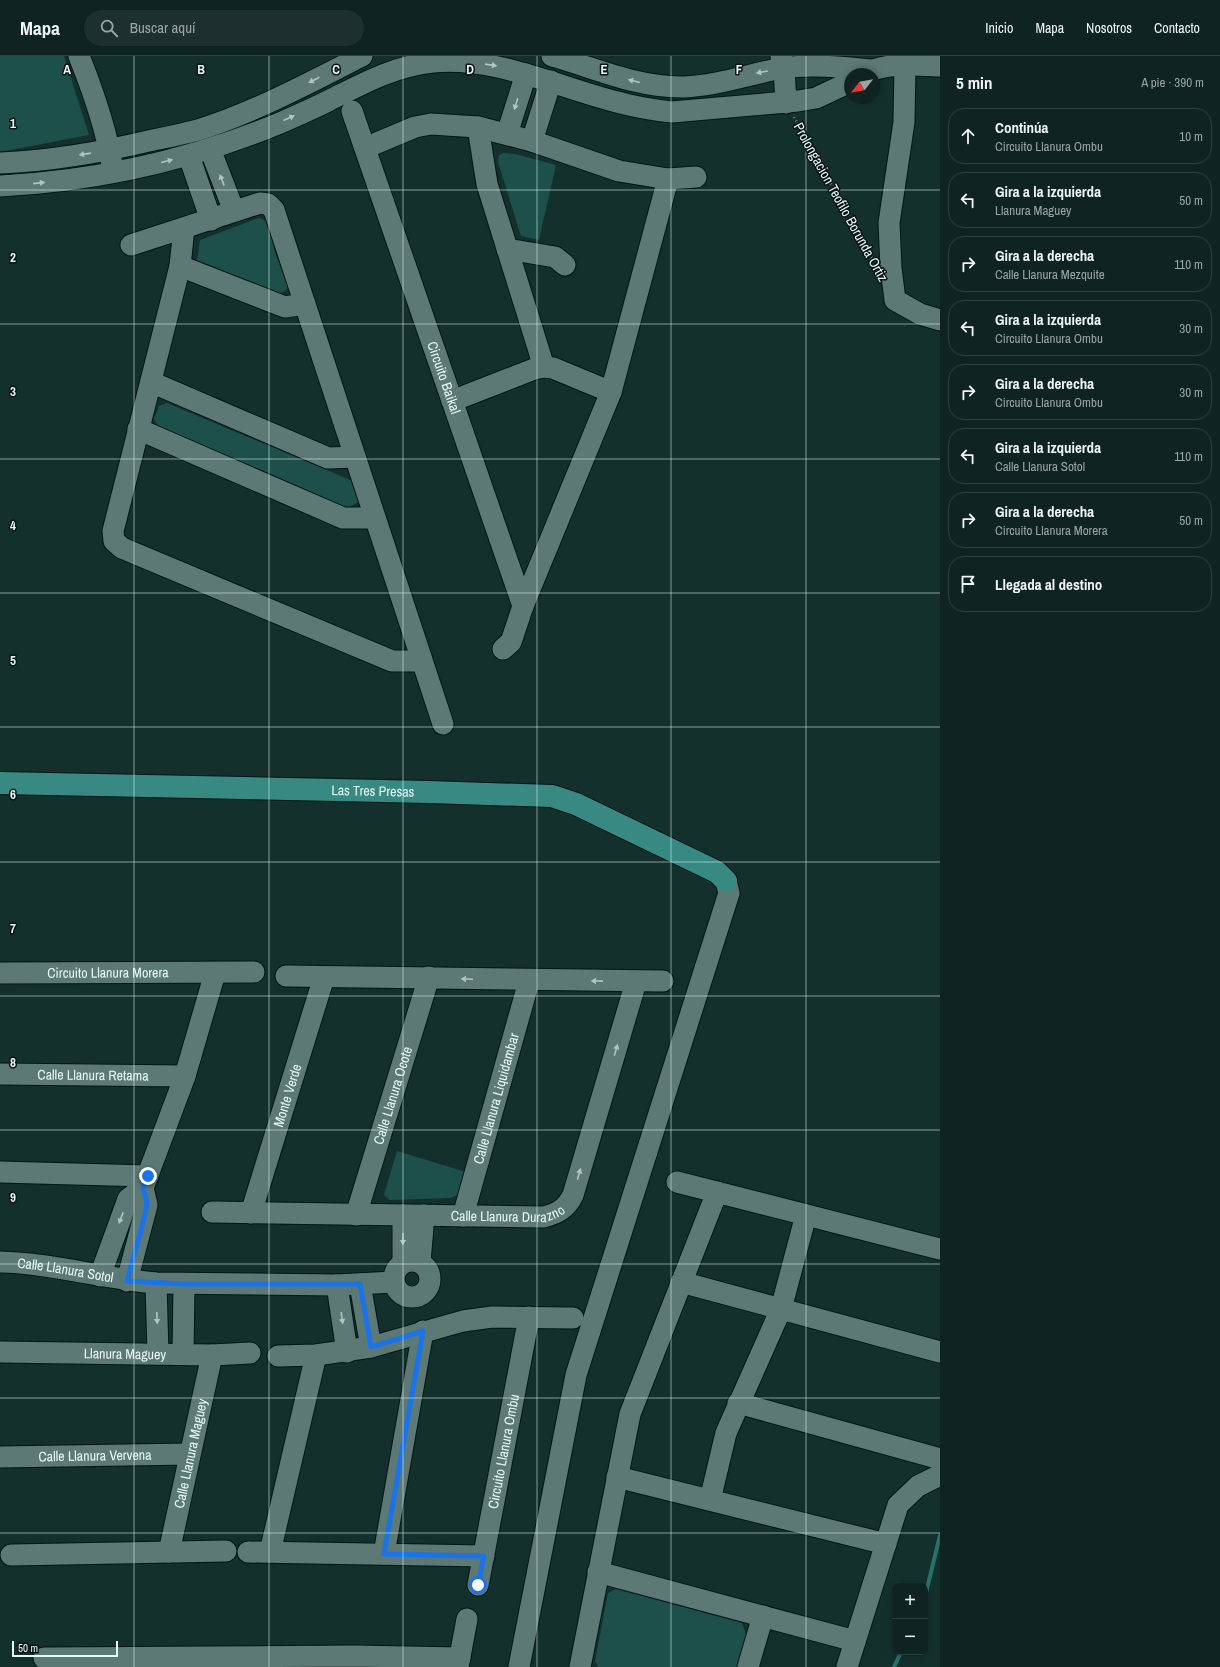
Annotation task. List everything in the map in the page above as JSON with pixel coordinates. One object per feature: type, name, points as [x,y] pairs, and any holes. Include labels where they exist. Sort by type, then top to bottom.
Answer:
[{"type":"main road","name":"Las Tres Presas","points":[[0,784],[552,796],[576,804],[717,872],[726,881]]},
{"type":"street","points":[[79,56],[92,90],[110,151],[114,173]]},
{"type":"street","points":[[0,163],[60,158],[110,151],[197,130],[226,120],[309,83],[362,56]]},
{"type":"street","points":[[552,56],[634,82],[658,86],[700,86],[783,62],[844,69]]},
{"type":"street","points":[[0,186],[77,179],[114,173],[188,156],[279,123],[326,102],[363,83],[393,63],[431,59],[496,65],[617,102],[652,110],[672,112],[786,103],[820,96],[844,85]]},
{"type":"street","points":[[783,62],[786,103]]},
{"type":"street","points":[[905,65],[904,122],[889,223],[891,268],[895,300],[920,314],[940,320]]},
{"type":"street","points":[[880,70],[905,65],[940,66]]},
{"type":"street","points":[[817,66],[820,96]]},
{"type":"street","points":[[507,134],[526,74]]},
{"type":"street","points":[[532,141],[551,81]]},
{"type":"street","name":"Circuito Baikal","points":[[352,111],[523,606]]},
{"type":"street","points":[[365,148],[415,126],[431,124],[478,127],[532,141],[619,171],[668,179],[696,177]]},
{"type":"street","points":[[478,127],[488,184],[544,367]]},
{"type":"street","points":[[210,149],[234,211]]},
{"type":"street","points":[[188,156],[211,220]]},
{"type":"street","points":[[503,649],[511,642],[523,606],[611,392],[668,179]]},
{"type":"street","points":[[131,245],[260,203],[268,204],[274,210],[443,724]]},
{"type":"street","points":[[184,228],[180,266],[113,532],[114,541],[122,548],[392,661],[422,662]]},
{"type":"street","points":[[507,249],[555,257],[565,265]]},
{"type":"street","points":[[180,266],[285,307],[305,304]]},
{"type":"street","points":[[452,402],[534,369],[544,367],[553,368],[611,392]]},
{"type":"street","points":[[150,382],[328,458],[355,457]]},
{"type":"street","points":[[138,429],[343,518],[375,518]]},
{"type":"street","points":[[519,1667],[576,1375],[729,893],[726,881]]},
{"type":"street","name":"Circuito Llanura Morera","points":[[0,973],[254,972]]},
{"type":"street","points":[[127,1281],[147,1205],[146,1182],[185,1076],[215,973]]},
{"type":"street","points":[[286,976],[429,977],[636,982],[663,981]]},
{"type":"street","name":"Monte Verde","points":[[251,1213],[324,977]]},
{"type":"street","name":"Calle Llanura Ocote","points":[[356,1215],[429,977]]},
{"type":"street","name":"Calle Llanura Liquidambar","points":[[463,1216],[529,980]]},
{"type":"street","name":"Calle Llanura Durazno","points":[[212,1212],[356,1215],[544,1216],[555,1214],[563,1210],[572,1195],[636,982]]},
{"type":"street","name":"Calle Llanura Retama","points":[[0,1074],[185,1076]]},
{"type":"street","points":[[0,1172],[146,1182]]},
{"type":"street","points":[[100,1276],[128,1199],[146,1182]]},
{"type":"street","points":[[677,1182],[940,1249]]},
{"type":"street","points":[[580,1667],[630,1414],[717,1192]]},
{"type":"street","points":[[411,1262],[413,1215]]},
{"type":"street","points":[[710,1500],[726,1433],[781,1309],[806,1215]]},
{"type":"street","name":"Calle Llanura Sotol","points":[[0,1262],[42,1266],[127,1281],[156,1283],[337,1285],[394,1282]]},
{"type":"street","points":[[411,1262],[429,1271],[431,1277],[428,1289],[424,1294],[418,1296],[406,1296],[396,1288],[394,1282],[395,1271],[411,1262]]},
{"type":"street","points":[[682,1282],[940,1352]]},
{"type":"street","points":[[156,1283],[158,1354]]},
{"type":"street","points":[[183,1354],[184,1284]]},
{"type":"street","points":[[360,1284],[371,1347]]},
{"type":"street","points":[[337,1285],[347,1352]]},
{"type":"street","points":[[278,1356],[316,1355],[347,1352],[371,1347],[423,1331],[463,1321],[492,1317],[573,1318]]},
{"type":"street","name":"Circuito Llanura Ombu","points":[[478,1585],[529,1317]]},
{"type":"street","points":[[384,1554],[423,1331]]},
{"type":"street","name":"Llanura Maguey","points":[[0,1352],[212,1355],[250,1353]]},
{"type":"street","name":"Calle Llanura Maguey","points":[[170,1552],[212,1355]]},
{"type":"street","points":[[270,1552],[316,1355]]},
{"type":"street","points":[[738,1403],[940,1459]]},
{"type":"street","name":"Calle Llanura Vervena","points":[[0,1456],[190,1454]]},
{"type":"street","points":[[847,1667],[898,1505],[918,1486],[940,1475]]},
{"type":"street","points":[[617,1477],[886,1544]]},
{"type":"street","points":[[11,1555],[226,1551]]},
{"type":"street","points":[[248,1552],[484,1556]]},
{"type":"street","points":[[598,1572],[855,1641]]},
{"type":"street","points":[[748,1667],[763,1616]]},
{"type":"street","points":[[44,1658],[250,1662],[459,1662],[467,1619]]},
{"type":"path","name":"Prolongacion Teofilo Borunda Ortiz","points":[[786,103],[876,266]]},
{"type":"shaded area","points":[[0,56],[64,56],[89,135],[0,152]]},
{"type":"shaded area","points":[[504,153],[515,154],[556,165],[539,240],[521,236],[498,162],[499,155]]},
{"type":"shaded area","points":[[259,218],[269,222],[275,253],[289,288],[278,295],[197,261],[200,240]]},
{"type":"shaded area","points":[[167,403],[355,482],[358,502],[348,508],[158,426],[154,419],[159,406]]},
{"type":"shaded area","points":[[397,1151],[466,1172],[459,1194],[451,1198],[390,1200],[384,1195]]},
{"type":"shaded area","points":[[616,1589],[742,1623],[747,1637],[738,1667],[598,1667],[595,1661],[608,1593]]},
{"type":"waterway","points":[[928,1585],[940,1535]]},
{"type":"waterway","points":[[894,1667],[900,1655]]},
{"type":"route","points":[[148,1176],[143,1188],[147,1202],[145,1215],[127,1281],[184,1284],[360,1284],[371,1347],[423,1331],[384,1554],[484,1556],[478,1585]]}]
